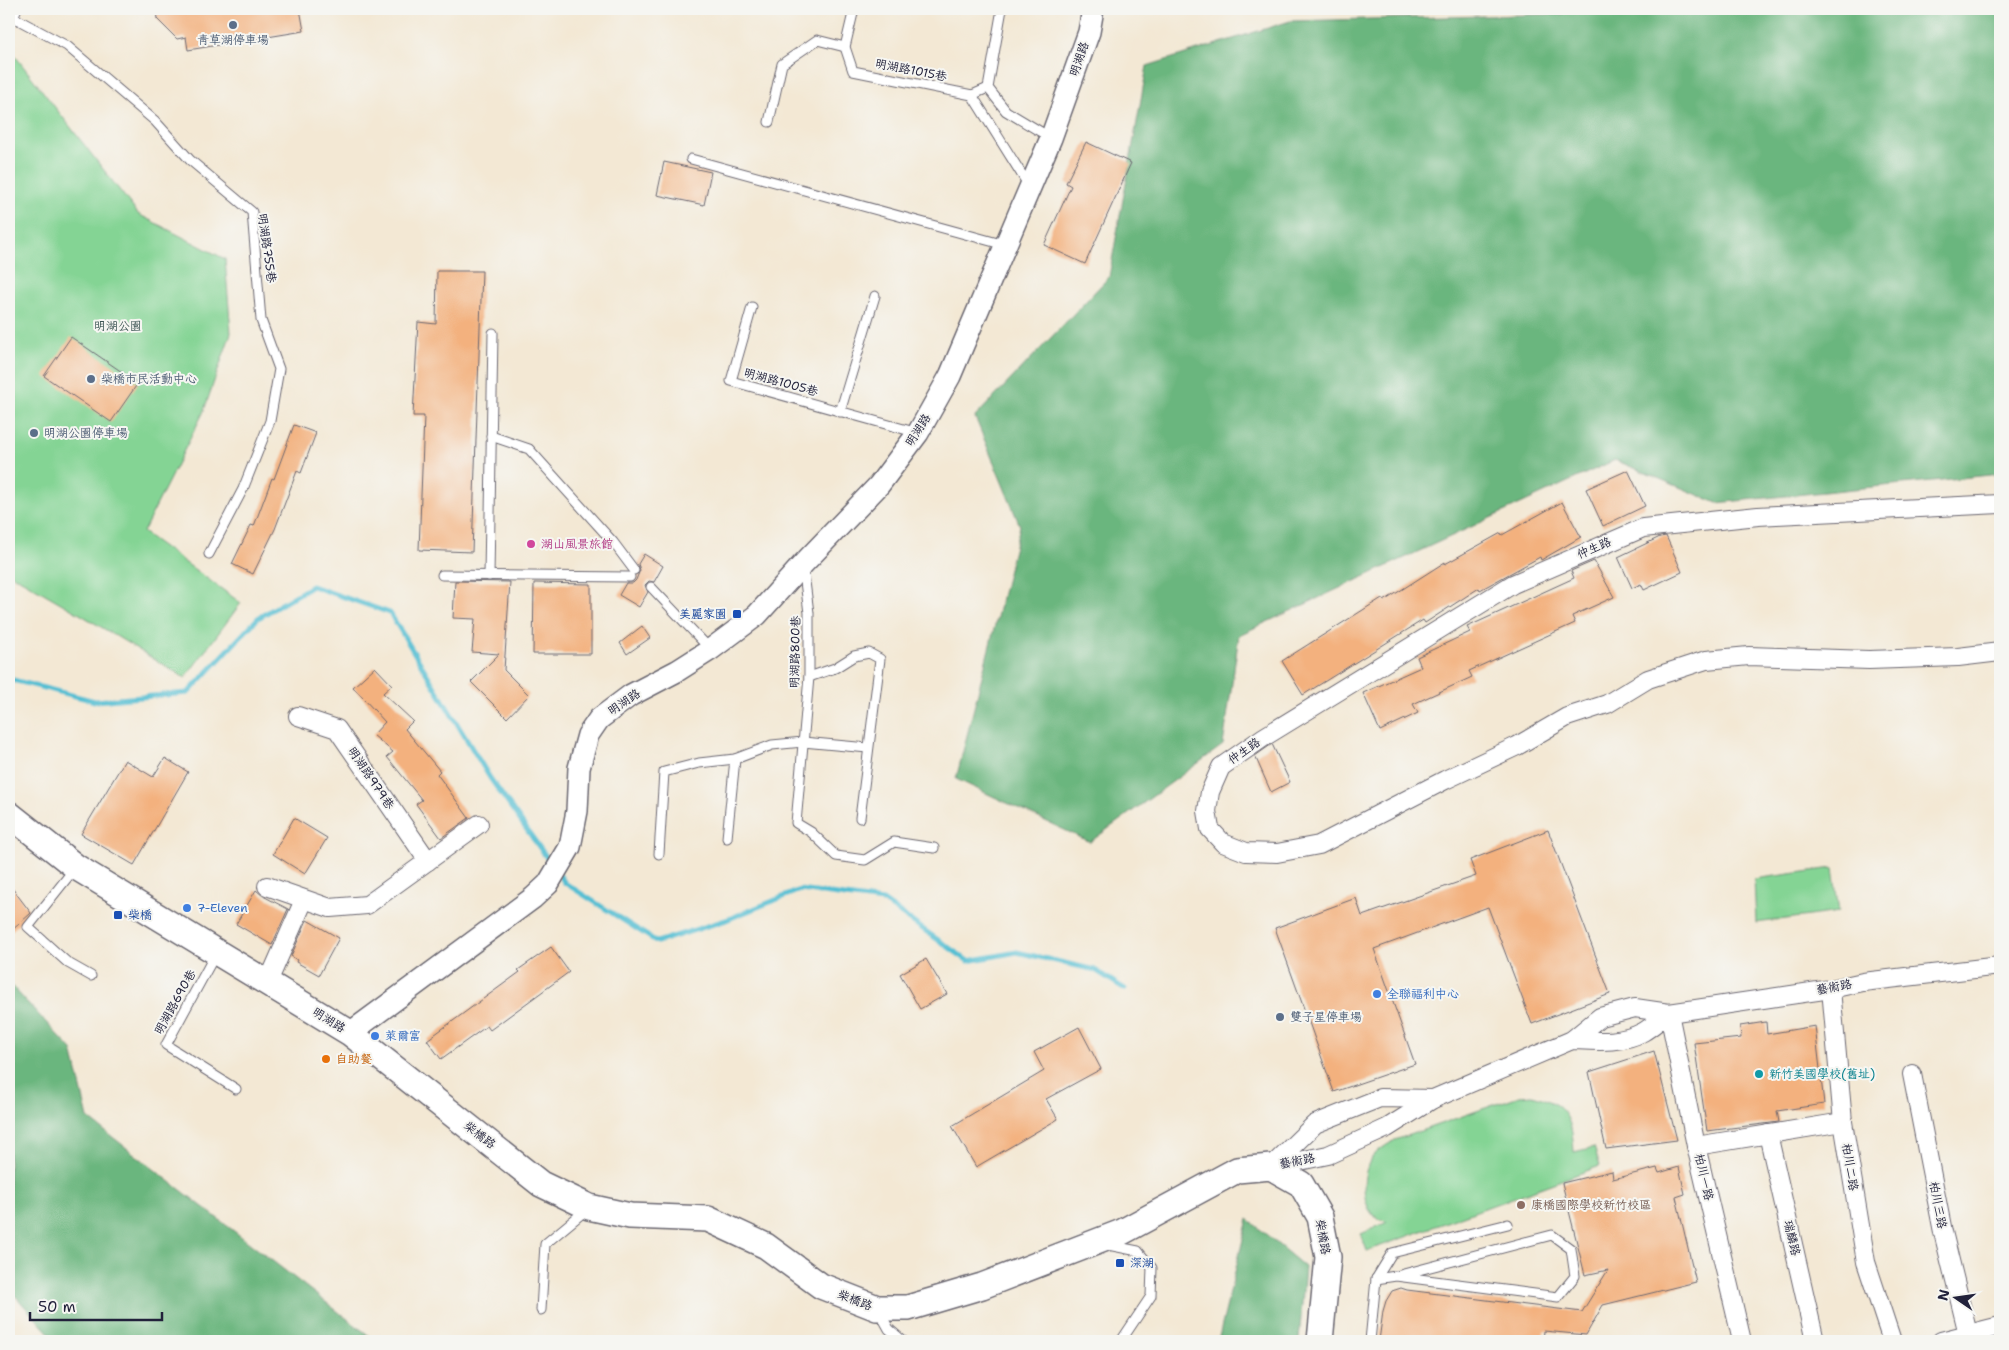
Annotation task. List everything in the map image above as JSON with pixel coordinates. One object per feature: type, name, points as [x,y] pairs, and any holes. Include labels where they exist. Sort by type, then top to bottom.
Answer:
[{"type":"main road","name":"明湖路","points":[[9,814],[76,866],[350,1033]]},
{"type":"main road","name":"柴橋路","points":[[350,1033],[542,1184],[589,1207],[630,1216],[708,1219],[766,1246],[821,1286],[877,1308],[908,1308],[982,1286],[1122,1232],[1237,1170],[1271,1166],[1301,1184],[1320,1217],[1328,1257],[1320,1341]]},
{"type":"street","points":[[9,14],[12,9]]},
{"type":"street","name":"明湖路","points":[[350,1033],[533,898],[548,884],[570,847],[577,811],[579,768],[588,736],[599,719],[631,695],[677,671],[710,650],[757,615],[879,485],[918,433],[950,376],[1051,138],[1088,32],[1093,9]]},
{"type":"street","name":"仲生路","points":[[2000,504],[1758,516],[1642,528],[1513,584],[1264,737],[1221,767],[1210,792],[1207,811],[1210,829],[1223,843],[1246,852],[1277,853],[1319,845],[1445,780],[1517,746],[1567,717],[1606,704],[1648,679],[1706,660],[1749,656],[1868,660],[1958,657],[2000,652]]},
{"type":"street","name":"明湖路979巷","points":[[298,716],[337,729],[428,861]]},
{"type":"street","points":[[267,886],[330,908],[367,905],[480,824]]},
{"type":"street","points":[[268,982],[304,900]]},
{"type":"street","name":"藝術路","points":[[1271,1166],[1328,1155],[1386,1128],[1434,1099],[1572,1040],[1600,1017],[1635,1008],[1669,1013],[1830,989],[1863,982],[2000,966]]},
{"type":"street","name":"柏川二路","points":[[1830,989],[1843,1122],[1866,1262],[1892,1341]]},
{"type":"street","name":"藝術路","points":[[1572,1040],[1608,1042],[1626,1037],[1642,1032],[1669,1013]]},
{"type":"street","name":"柏川一路","points":[[1669,1013],[1696,1146],[1742,1341]]},
{"type":"street","name":"柏川三路","points":[[1912,1074],[1944,1232],[1968,1334]]},
{"type":"street","name":"藝術路","points":[[1271,1166],[1315,1124],[1380,1098],[1434,1099]]},
{"type":"street","points":[[1696,1146],[1843,1122]]},
{"type":"street","name":"瑞麟路","points":[[1768,1134],[1815,1341]]},
{"type":"street","points":[[1941,1341],[2000,1326]]},
{"type":"lane","points":[[769,122],[782,64],[817,40],[845,47],[854,9]]},
{"type":"lane","points":[[1002,9],[988,88],[1006,111],[1051,138]]},
{"type":"lane","name":"明湖路755巷","points":[[9,14],[68,46],[155,121],[190,160],[252,212],[261,320],[280,370],[270,421],[243,488],[209,554]]},
{"type":"lane","name":"明湖路1015巷","points":[[845,47],[853,71],[972,95]]},
{"type":"lane","points":[[988,88],[972,95],[1030,187]]},
{"type":"lane","points":[[691,159],[1004,245]]},
{"type":"lane","points":[[840,412],[875,296]]},
{"type":"lane","name":"明湖路1005巷","points":[[752,307],[731,381],[918,433]]},
{"type":"lane","points":[[489,576],[493,333]]},
{"type":"lane","points":[[442,575],[632,573],[613,542],[529,449],[491,436]]},
{"type":"lane","name":"明湖路800巷","points":[[803,564],[809,613],[809,677],[796,823],[811,832],[836,856],[865,860],[894,842],[934,848]]},
{"type":"lane","points":[[651,587],[710,650]]},
{"type":"lane","points":[[809,677],[835,668],[854,656],[869,653],[880,660],[860,818]]},
{"type":"lane","points":[[659,854],[664,772],[699,763],[735,758],[772,746],[803,742],[868,748]]},
{"type":"lane","points":[[726,838],[735,758]]},
{"type":"lane","points":[[76,866],[28,927],[68,963],[91,976]]},
{"type":"lane","name":"明湖路690巷","points":[[217,952],[166,1045],[236,1088]]},
{"type":"lane","points":[[541,1310],[545,1244],[589,1207]]},
{"type":"lane","points":[[1370,1341],[1376,1279],[1392,1253],[1508,1224]]},
{"type":"lane","points":[[1376,1279],[1396,1276],[1552,1235],[1571,1248],[1575,1276],[1558,1296],[1396,1276]]},
{"type":"lane","points":[[1097,1242],[1138,1251],[1152,1268],[1151,1296],[1121,1341]]},
{"type":"lane","points":[[877,1308],[889,1329],[904,1341]]},
{"type":"green space","points":[[1564,9],[2000,9],[2000,474],[1717,503],[1615,460],[1239,635],[1223,745],[1090,842],[956,779],[1020,526],[975,417],[1109,277],[1147,66],[1290,21],[1563,14]]},
{"type":"green space","name":"明湖公園","points":[[9,48],[138,214],[225,259],[231,333],[203,413],[143,532],[241,603],[185,678],[9,573]]},
{"type":"green space","points":[[1833,868],[1839,912],[1756,923],[1754,879]]},
{"type":"green space","points":[[9,983],[72,1050],[88,1118],[376,1341],[56,1341],[9,1289]]},
{"type":"green space","points":[[1532,1095],[1553,1103],[1560,1108],[1572,1130],[1574,1152],[1594,1147],[1600,1166],[1367,1251],[1361,1234],[1387,1222],[1373,1215],[1366,1202],[1364,1187],[1366,1172],[1371,1159],[1376,1153],[1395,1140],[1519,1096]]},
{"type":"green space","points":[[1248,1219],[1305,1267],[1299,1341],[1218,1341]]},
{"type":"building","name":"青草湖停車場","points":[[156,9],[300,9],[304,31],[188,50],[186,37],[177,39],[157,19]]},
{"type":"building","points":[[1086,142],[1131,163],[1085,264],[1044,245],[1071,186],[1066,183]]},
{"type":"building","points":[[664,162],[711,172],[704,205],[657,195]]},
{"type":"building","points":[[437,271],[482,271],[472,552],[419,550],[424,416],[413,416],[418,322],[436,324]]},
{"type":"building","name":"柴橋市民活動中心","points":[[71,337],[138,383],[111,422],[44,376]]},
{"type":"building","points":[[294,425],[316,433],[301,473],[297,471],[275,529],[253,574],[232,564],[251,525],[254,526]]},
{"type":"building","points":[[1628,470],[1645,506],[1603,526],[1586,489]]},
{"type":"building","points":[[1562,502],[1581,537],[1541,560],[1540,557],[1480,590],[1479,588],[1425,623],[1423,620],[1303,695],[1282,661],[1382,598],[1384,601],[1445,562],[1445,564]]},
{"type":"building","points":[[1666,536],[1682,572],[1644,590],[1641,584],[1632,588],[1618,557]]},
{"type":"building","points":[[644,554],[663,566],[654,582],[649,581],[645,585],[648,592],[639,607],[619,595],[626,583],[633,583],[636,580],[640,570],[638,564]]},
{"type":"building","points":[[1594,561],[1614,597],[1572,616],[1575,623],[1469,671],[1472,677],[1413,704],[1418,713],[1380,731],[1363,693],[1421,667],[1417,657],[1470,632],[1467,627],[1574,578],[1571,571]]},
{"type":"building","points":[[455,581],[510,582],[504,670],[529,695],[507,718],[471,682],[499,654],[472,652],[475,619],[453,618]]},
{"type":"building","points":[[534,583],[591,584],[591,654],[533,654]]},
{"type":"building","points":[[642,626],[650,638],[627,654],[620,643]]},
{"type":"building","points":[[375,667],[392,685],[383,693],[413,721],[405,729],[440,771],[437,774],[469,818],[441,838],[416,804],[422,800],[387,757],[393,752],[373,735],[385,722],[353,687]]},
{"type":"building","points":[[1272,744],[1290,782],[1271,792],[1255,756]]},
{"type":"building","points":[[165,758],[188,772],[134,865],[81,834],[125,760],[153,777]]},
{"type":"building","points":[[294,818],[327,838],[305,874],[273,854]]},
{"type":"building","points":[[1548,830],[1610,994],[1532,1024],[1488,907],[1374,949],[1415,1064],[1334,1092],[1275,928],[1356,898],[1362,916],[1476,876],[1470,860]]},
{"type":"building","points":[[9,884],[31,913],[9,933]]},
{"type":"building","points":[[256,890],[263,896],[288,909],[272,945],[236,924]]},
{"type":"building","points":[[307,920],[339,938],[319,975],[296,962],[297,960],[291,956]]},
{"type":"building","points":[[551,947],[569,972],[490,1030],[487,1026],[441,1059],[427,1040]]},
{"type":"building","points":[[926,959],[947,994],[920,1009],[900,974]]},
{"type":"building","name":"新竹美國學校(舊址)","points":[[1766,1022],[1767,1034],[1815,1026],[1824,1104],[1777,1111],[1779,1122],[1707,1131],[1694,1043],[1741,1038],[1740,1026]]},
{"type":"building","points":[[1079,1027],[1101,1069],[1046,1099],[1058,1119],[976,1167],[952,1126],[1044,1071],[1034,1052]]},
{"type":"building","points":[[1654,1051],[1677,1140],[1606,1149],[1589,1072]]},
{"type":"building","points":[[1679,1167],[1685,1194],[1676,1197],[1696,1282],[1603,1305],[1586,1335],[1544,1331],[1543,1341],[1379,1341],[1386,1301],[1392,1291],[1401,1288],[1582,1312],[1608,1270],[1585,1275],[1562,1183],[1612,1171],[1613,1179],[1657,1168],[1659,1173]]},
{"type":"waterway","points":[[9,679],[95,701],[188,693],[258,618],[312,586],[390,613],[490,778],[552,865]]},
{"type":"waterway","points":[[560,876],[565,883],[657,942],[726,920],[800,890],[883,901],[968,961],[1017,952],[1095,970],[1125,989]]},
{"type":"place","name":"青草湖停車場","points":[[233,25]]},
{"type":"place","name":"柴橋市民活動中心","points":[[91,379]]},
{"type":"place","name":"明湖公園停車場","points":[[34,433]]},
{"type":"place","name":"湖山風景旅館","points":[[531,544]]},
{"type":"place","name":"美麗家園","points":[[737,614]]},
{"type":"place","name":"7-Eleven","points":[[187,908]]},
{"type":"place","name":"柴橋","points":[[118,915]]},
{"type":"place","name":"全聯福利中心","points":[[1377,994]]},
{"type":"place","name":"雙子星停車場","points":[[1280,1017]]},
{"type":"place","name":"萊爾富","points":[[375,1036]]},
{"type":"place","name":"自助餐","points":[[326,1059]]},
{"type":"place","name":"新竹美國學校(舊址)","points":[[1759,1074]]},
{"type":"place","name":"康橋國際學校新竹校區","points":[[1521,1205]]},
{"type":"place","name":"深湖","points":[[1120,1263]]}]
